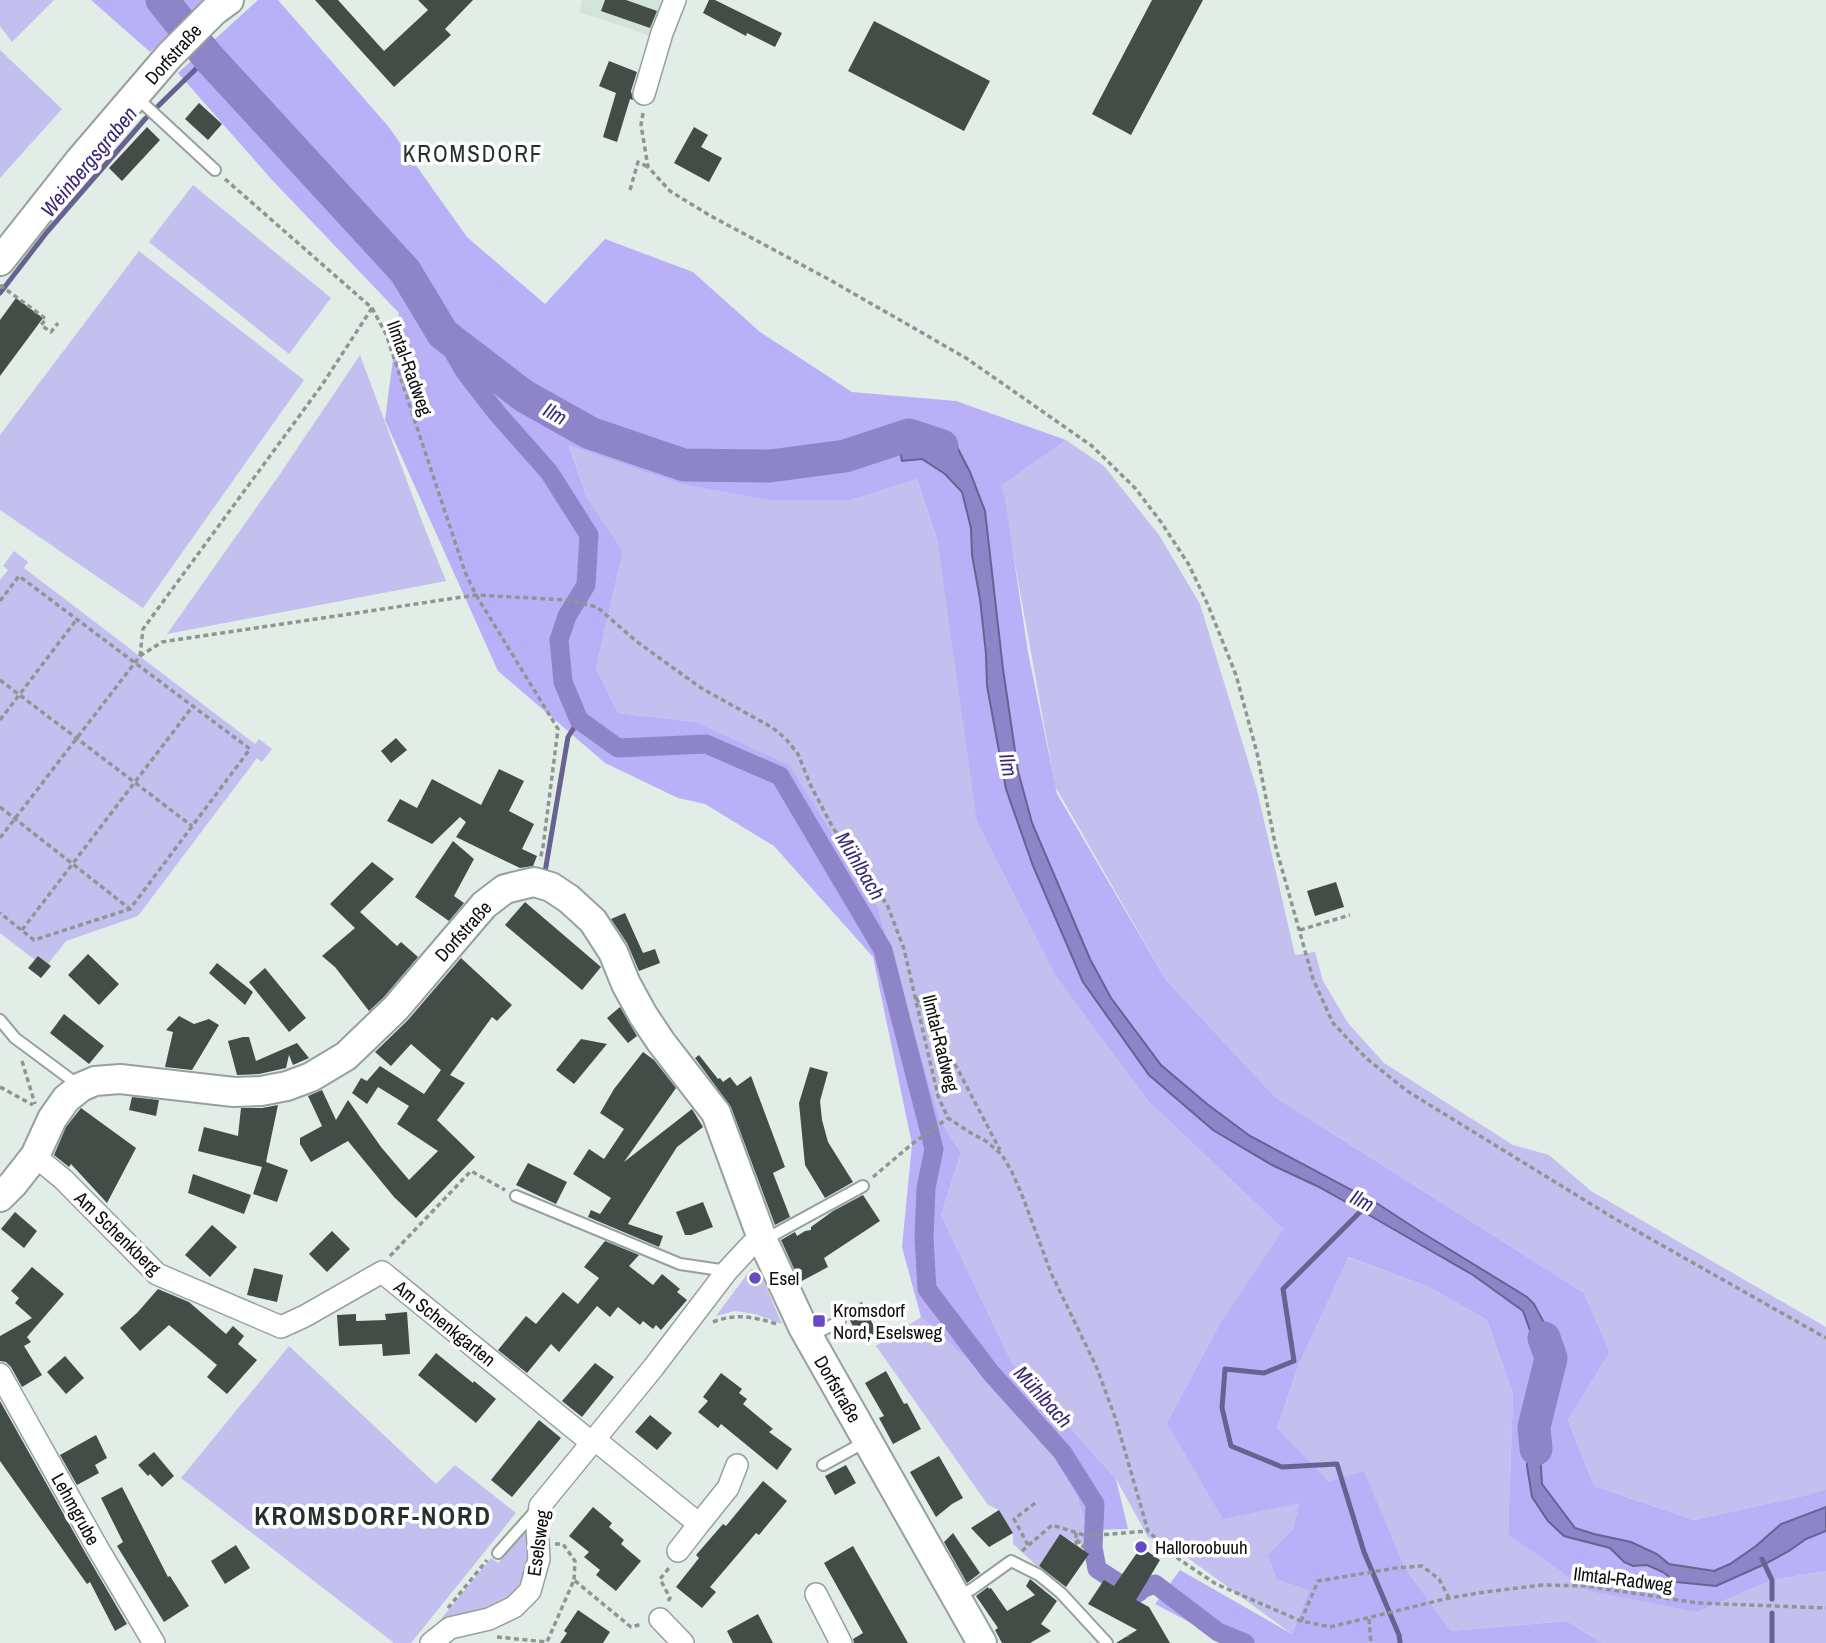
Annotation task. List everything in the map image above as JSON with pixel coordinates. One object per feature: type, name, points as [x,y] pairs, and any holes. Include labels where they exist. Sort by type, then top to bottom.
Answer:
[{"type":"street","points":[[644,94],[675,0]]},
{"type":"street","name":"Dorfstraße","points":[[0,261],[80,159],[139,100],[169,56],[221,5]]},
{"type":"street","name":"Dorfstraße","points":[[81,1087],[94,1081],[120,1079],[234,1092],[261,1091],[287,1086],[311,1077],[346,1056],[395,1009],[484,905],[505,888],[534,882],[551,887],[593,921],[613,952],[643,1015],[716,1113],[798,1332],[867,1440],[982,1643]]},
{"type":"street","points":[[0,1196],[13,1184],[34,1156],[52,1119],[65,1100],[81,1087]]},
{"type":"street","name":"Am Schenkberg","points":[[34,1156],[64,1180],[157,1274],[209,1297]]},
{"type":"street","name":"Eselsweg","points":[[434,1640],[450,1628],[489,1619],[514,1607],[530,1591],[539,1559],[537,1528],[540,1506],[727,1271],[751,1245],[763,1241]]},
{"type":"street","name":"Am Schenkgarten","points":[[209,1297],[281,1327],[383,1272],[593,1441]]},
{"type":"street","name":"Lehmgrube","points":[[0,1374],[154,1643]]},
{"type":"street","points":[[593,1441],[699,1524]]},
{"type":"street","points":[[678,1551],[728,1488],[737,1465]]},
{"type":"street","points":[[816,1594],[841,1643]]},
{"type":"street","points":[[660,1619],[683,1643]]},
{"type":"lane","points":[[139,100],[215,170]]},
{"type":"lane","points":[[0,1021],[15,1038],[81,1087]]},
{"type":"lane","points":[[763,1241],[863,1186]]},
{"type":"lane","points":[[516,1196],[680,1264],[727,1271]]},
{"type":"lane","points":[[798,1332],[840,1321]]},
{"type":"lane","name":"Dorfstraße","points":[[823,1465],[867,1440]]},
{"type":"lane","points":[[498,1553],[540,1506]]},
{"type":"lane","points":[[957,1597],[1010,1561],[1039,1575],[1061,1592],[1107,1643]]},
{"type":"path","points":[[644,94],[641,125],[648,167]]},
{"type":"path","points":[[631,190],[638,162],[648,167],[670,191],[709,215],[966,358],[1092,446],[1135,488],[1161,522],[1189,565],[1208,605],[1236,675],[1257,753],[1276,848],[1313,979],[1333,1023],[1366,1058],[1407,1091],[1612,1217],[1826,1338]]},
{"type":"path","name":"Ilmtal-Radweg","points":[[215,170],[372,308],[386,334],[465,572],[476,595],[558,729],[543,847],[534,882]]},
{"type":"path","points":[[0,285],[46,319],[41,325],[51,332],[58,323]]},
{"type":"path","points":[[140,656],[143,629],[322,385],[372,308]]},
{"type":"path","points":[[0,601],[19,576],[250,749],[130,909],[34,940],[0,913]]},
{"type":"path","points":[[0,838],[140,656],[162,642],[476,595]]},
{"type":"path","name":"Ilmtal-Radweg","points":[[476,595],[567,600],[597,607],[636,642],[701,688],[774,728],[798,754],[833,828],[888,907],[904,950],[938,1096],[948,1118],[986,1140],[1002,1155],[1024,1200],[1061,1296],[1097,1368],[1116,1419],[1149,1531]]},
{"type":"path","points":[[0,720],[77,619]]},
{"type":"path","points":[[0,680],[192,826]]},
{"type":"path","points":[[22,930],[193,706]]},
{"type":"path","points":[[0,807],[130,909]]},
{"type":"path","points":[[1300,930],[1350,915]]},
{"type":"path","points":[[915,996],[937,1030],[1002,1155]]},
{"type":"path","points":[[0,1087],[35,1106],[15,1038]]},
{"type":"path","points":[[863,1186],[912,1144],[948,1118]]},
{"type":"path","points":[[383,1272],[389,1257],[471,1171],[516,1196]]},
{"type":"path","points":[[704,1324],[725,1317],[739,1316],[755,1318],[798,1332]]},
{"type":"path","points":[[1028,1545],[1014,1519],[1038,1501]]},
{"type":"path","points":[[1010,1561],[1052,1525],[1087,1536],[1149,1531],[1180,1560],[1216,1584],[1301,1621],[1331,1627],[1369,1619],[1371,1643]]},
{"type":"path","points":[[1076,1533],[1076,1543],[1084,1545],[1082,1548]]},
{"type":"path","points":[[490,1635],[547,1642],[574,1580],[575,1561],[563,1544],[552,1544]]},
{"type":"path","points":[[574,1580],[631,1627],[660,1619],[670,1598],[660,1579],[675,1561],[678,1551]]},
{"type":"path","points":[[434,1640],[435,1623],[491,1554],[498,1553]]},
{"type":"path","points":[[1301,1621],[1318,1581],[1396,1567],[1422,1566],[1440,1579],[1449,1598]]},
{"type":"path","name":"Ilmtal-Radweg","points":[[1369,1619],[1449,1598],[1542,1585],[1587,1586],[1698,1603],[1826,1608]]},
{"type":"shaded area","points":[[0,0],[54,0],[12,42],[0,26]]},
{"type":"shaded area","points":[[91,0],[207,0],[150,52]]},
{"type":"shaded area","points":[[258,0],[278,0],[388,126],[467,237],[545,304],[605,239],[693,272],[760,332],[852,392],[956,401],[1066,440],[1001,486],[1028,652],[1057,794],[1166,980],[1275,1097],[1584,1293],[1610,1352],[1568,1420],[1594,1486],[1694,1520],[1826,1489],[1826,1571],[1772,1580],[1698,1612],[1589,1591],[1508,1534],[1513,1394],[1487,1320],[1429,1287],[1348,1257],[1299,1364],[1277,1428],[1329,1482],[1364,1471],[1405,1568],[1451,1631],[1567,1621],[1602,1643],[1229,1643],[1155,1604],[1180,1570],[1292,1634],[1309,1590],[1277,1579],[1268,1555],[1293,1529],[1299,1503],[1223,1519],[1167,1423],[1220,1323],[1283,1229],[1148,1101],[1057,978],[977,821],[937,539],[917,479],[851,500],[771,500],[677,483],[569,445],[586,496],[623,551],[596,668],[618,713],[695,722],[789,765],[878,908],[940,1120],[961,1153],[941,1215],[1012,1363],[1116,1479],[1128,1529],[1087,1530],[1077,1496],[1023,1410],[921,1317],[902,1247],[912,1144],[873,957],[774,846],[705,804],[678,798],[605,763],[498,671],[385,420],[399,313],[273,181],[178,73]]},
{"type":"shaded area","points":[[582,0],[668,0],[654,37],[579,12]]},
{"type":"shaded area","points":[[0,50],[62,109],[0,178]]},
{"type":"shaded area","points":[[193,185],[331,298],[289,354],[149,242]]},
{"type":"shaded area","points":[[139,251],[304,380],[143,608],[0,510],[0,435]]},
{"type":"shaded area","points":[[360,355],[446,581],[167,634],[280,474]]},
{"type":"shaded area","points":[[1066,440],[1104,466],[1159,535],[1200,604],[1257,790],[1295,955],[1315,952],[1323,981],[1348,1023],[1384,1063],[1513,1145],[1549,1155],[1591,1191],[1826,1327],[1826,1489],[1694,1520],[1594,1486],[1568,1420],[1610,1352],[1584,1293],[1275,1097],[1166,980],[1055,786],[1001,486]]},
{"type":"shaded area","points":[[569,444],[677,483],[851,500],[917,479],[937,539],[950,627],[1057,978],[1148,1101],[1283,1229],[1220,1323],[1167,1423],[1299,1503],[1293,1529],[1269,1555],[1309,1590],[1292,1634],[1188,1558],[1148,1537],[1116,1479],[1012,1363],[941,1215],[961,1153],[940,1120],[878,908],[695,722],[618,713],[596,668],[623,551],[586,496]]},
{"type":"shaded area","points":[[14,551],[28,562],[24,568],[255,744],[259,739],[272,749],[262,762],[257,758],[138,916],[66,941],[48,964],[39,956],[35,960],[0,933],[0,580],[8,570],[3,566]]},
{"type":"shaded area","points":[[1347,1257],[1429,1287],[1487,1320],[1513,1394],[1508,1534],[1698,1612],[1772,1580],[1826,1571],[1826,1643],[1602,1643],[1567,1621],[1451,1631],[1405,1568],[1364,1472],[1329,1483],[1277,1428],[1299,1364]]},
{"type":"shaded area","points":[[751,1269],[761,1275],[782,1324],[755,1314],[735,1311],[716,1316]]},
{"type":"shaded area","points":[[921,1317],[1023,1410],[1077,1496],[1087,1530],[1085,1545],[1060,1535],[1038,1567],[1013,1544],[1013,1533],[999,1510],[988,1505],[876,1346]]},
{"type":"shaded area","points":[[289,1346],[436,1484],[455,1465],[516,1513],[411,1643],[394,1643],[181,1478]]},
{"type":"shaded area","points":[[528,1527],[527,1565],[523,1579],[515,1590],[479,1612],[437,1624],[491,1558],[498,1563]]},
{"type":"water","points":[[915,431],[955,443],[970,472],[985,511],[1018,771],[1032,823],[1090,959],[1111,998],[1161,1065],[1250,1136],[1378,1204],[1527,1297],[1534,1304],[1548,1330],[1553,1353],[1553,1402],[1540,1418],[1542,1484],[1575,1528],[1631,1542],[1657,1554],[1669,1564],[1714,1571],[1730,1564],[1756,1546],[1781,1524],[1826,1507],[1826,1531],[1806,1539],[1765,1564],[1716,1586],[1676,1582],[1647,1565],[1633,1566],[1624,1562],[1610,1548],[1564,1536],[1548,1521],[1532,1497],[1527,1466],[1529,1434],[1533,1413],[1547,1396],[1543,1366],[1523,1311],[1473,1275],[1213,1130],[1149,1075],[1083,982],[1033,866],[1006,789],[987,686],[986,654],[972,555],[971,528],[962,492],[945,474],[922,459],[902,461],[896,432]]},
{"type":"building","points":[[315,0],[338,0],[384,51],[428,10],[418,0],[473,0],[445,29],[451,35],[394,87]]},
{"type":"building","points":[[605,0],[626,0],[657,11],[650,28],[601,11]]},
{"type":"building","points":[[709,0],[715,0],[782,33],[775,47],[747,33],[746,36],[703,13]]},
{"type":"building","points":[[1152,0],[1203,0],[1131,135],[1092,114]]},
{"type":"building","points":[[874,21],[990,81],[964,131],[848,71]]},
{"type":"building","points":[[609,61],[637,72],[631,91],[633,100],[630,99],[617,142],[603,137],[616,93],[599,86]]},
{"type":"building","points":[[199,103],[222,124],[208,140],[185,119]]},
{"type":"building","points":[[147,127],[160,140],[122,181],[109,168]]},
{"type":"building","points":[[694,127],[708,135],[701,147],[722,158],[709,182],[674,163]]},
{"type":"building","points":[[16,298],[43,318],[0,376],[0,320]]},
{"type":"building","points":[[396,738],[407,750],[391,763],[381,751]]},
{"type":"building","points":[[499,769],[524,781],[509,811],[534,824],[522,849],[537,856],[533,866],[520,868],[456,837],[466,822],[460,817],[432,844],[387,821],[400,799],[417,808],[432,779],[481,805]]},
{"type":"building","points":[[453,841],[474,859],[454,896],[464,903],[449,921],[415,897]]},
{"type":"building","points":[[372,862],[394,879],[360,912],[397,946],[401,942],[418,957],[369,1011],[335,967],[322,956],[355,928],[330,904]]},
{"type":"building","points":[[1336,882],[1344,907],[1315,916],[1307,891]]},
{"type":"building","points":[[525,902],[601,967],[582,990],[505,925]]},
{"type":"building","points":[[625,913],[643,953],[655,949],[660,963],[639,971],[627,943],[611,919]]},
{"type":"building","points":[[88,954],[119,984],[99,1005],[68,975]]},
{"type":"building","points":[[38,956],[51,966],[41,978],[28,968]]},
{"type":"building","points":[[461,958],[512,1005],[497,1021],[492,1017],[450,1075],[465,1083],[437,1120],[475,1157],[416,1218],[394,1197],[348,1141],[311,1162],[300,1144],[300,1138],[322,1126],[308,1096],[322,1090],[336,1120],[348,1100],[381,1147],[409,1180],[438,1151],[397,1124],[409,1106],[378,1087],[367,1104],[352,1093],[361,1078],[367,1081],[380,1066],[424,1094],[441,1070],[411,1044],[391,1066],[375,1052],[408,1020]]},
{"type":"building","points":[[217,963],[253,992],[245,1005],[209,973]]},
{"type":"building","points":[[265,968],[306,1018],[289,1032],[249,982]]},
{"type":"building","points":[[620,1007],[637,1036],[628,1043],[607,1018]]},
{"type":"building","points":[[64,1014],[104,1046],[89,1064],[50,1033]]},
{"type":"building","points":[[179,1016],[194,1024],[209,1019],[219,1025],[192,1070],[165,1067],[173,1032],[166,1030]]},
{"type":"building","points":[[249,1037],[256,1061],[297,1043],[309,1058],[293,1065],[289,1055],[286,1068],[259,1074],[237,1075],[228,1041]]},
{"type":"building","points":[[581,1039],[607,1044],[574,1084],[556,1070]]},
{"type":"building","points":[[643,1052],[654,1060],[676,1088],[624,1162],[692,1109],[703,1127],[677,1147],[628,1224],[663,1236],[659,1247],[588,1217],[591,1210],[600,1214],[611,1198],[573,1174],[589,1149],[604,1159],[624,1129],[600,1113],[614,1089]]},
{"type":"building","points":[[699,1055],[723,1082],[730,1077],[737,1086],[751,1076],[785,1167],[773,1173],[790,1217],[775,1225],[731,1107],[695,1058]]},
{"type":"building","points":[[810,1067],[828,1072],[820,1101],[822,1120],[828,1142],[853,1182],[825,1198],[805,1165],[799,1103]]},
{"type":"building","points":[[132,1097],[159,1100],[156,1116],[129,1110]]},
{"type":"building","points":[[278,1105],[266,1162],[288,1170],[277,1202],[253,1194],[262,1167],[198,1151],[204,1127],[238,1136],[241,1108]]},
{"type":"building","points":[[81,1108],[136,1148],[107,1203],[71,1164],[69,1167],[54,1155],[66,1127]]},
{"type":"building","points":[[528,1163],[567,1182],[556,1204],[516,1185]]},
{"type":"building","points":[[193,1174],[251,1195],[244,1214],[188,1193]]},
{"type":"building","points":[[863,1195],[880,1221],[824,1258],[828,1267],[800,1282],[781,1240],[795,1232],[797,1236],[811,1230],[811,1227],[833,1211]]},
{"type":"building","points":[[703,1202],[713,1227],[685,1235],[676,1212]]},
{"type":"building","points":[[15,1212],[37,1231],[24,1248],[1,1229]]},
{"type":"building","points":[[212,1225],[237,1247],[210,1277],[185,1255]]},
{"type":"building","points":[[332,1231],[350,1249],[327,1272],[309,1254]]},
{"type":"building","points":[[605,1241],[639,1255],[629,1266],[653,1285],[662,1274],[680,1289],[677,1292],[687,1300],[661,1330],[656,1325],[653,1329],[643,1321],[640,1325],[618,1307],[610,1317],[597,1306],[559,1352],[551,1344],[527,1373],[498,1350],[526,1316],[536,1324],[563,1292],[578,1304],[599,1278],[584,1267]]},
{"type":"building","points":[[32,1267],[64,1294],[27,1337],[31,1342],[24,1346],[42,1375],[22,1387],[11,1367],[0,1361],[0,1336],[32,1318],[15,1303],[19,1298],[11,1291]]},
{"type":"building","points":[[254,1268],[283,1275],[277,1302],[247,1295]]},
{"type":"building","points":[[158,1289],[189,1302],[226,1334],[233,1326],[244,1336],[238,1344],[257,1360],[227,1394],[207,1377],[217,1365],[169,1325],[140,1351],[120,1328]]},
{"type":"building","points":[[862,1302],[877,1333],[860,1341],[845,1310]]},
{"type":"building","points":[[407,1312],[410,1354],[383,1356],[382,1344],[339,1346],[337,1315],[356,1314],[356,1321],[386,1320],[385,1314]]},
{"type":"building","points":[[436,1353],[496,1399],[476,1423],[418,1375]]},
{"type":"building","points":[[65,1356],[84,1378],[66,1394],[47,1372]]},
{"type":"building","points":[[595,1363],[614,1377],[582,1417],[562,1401]]},
{"type":"building","points":[[886,1371],[921,1429],[893,1444],[879,1418],[884,1416],[865,1383]]},
{"type":"building","points":[[721,1373],[742,1389],[739,1393],[747,1399],[743,1404],[773,1429],[769,1432],[792,1449],[777,1470],[721,1424],[718,1428],[698,1412],[708,1401],[703,1397]]},
{"type":"building","points":[[0,1401],[127,1624],[115,1631],[90,1582],[87,1584],[0,1461]]},
{"type":"building","points":[[650,1415],[672,1433],[657,1450],[635,1432]]},
{"type":"building","points":[[539,1420],[561,1438],[512,1497],[491,1480]]},
{"type":"building","points":[[96,1435],[107,1458],[95,1465],[99,1473],[77,1485],[60,1455]]},
{"type":"building","points":[[154,1452],[174,1476],[162,1487],[138,1465]]},
{"type":"building","points":[[939,1456],[963,1498],[936,1517],[910,1472]]},
{"type":"building","points":[[846,1465],[856,1483],[835,1495],[825,1476]]},
{"type":"building","points":[[763,1481],[787,1501],[710,1587],[716,1592],[702,1608],[676,1587],[699,1558],[696,1555],[723,1524],[726,1526]]},
{"type":"building","points":[[122,1487],[168,1577],[170,1576],[189,1606],[164,1622],[117,1546],[123,1542],[101,1498]]},
{"type":"building","points":[[593,1507],[612,1523],[609,1527],[624,1540],[621,1544],[641,1561],[616,1591],[596,1575],[600,1570],[584,1557],[589,1552],[569,1536]]},
{"type":"building","points":[[999,1510],[1013,1533],[989,1547],[971,1528]]},
{"type":"building","points":[[953,1533],[980,1573],[967,1583],[944,1542]]},
{"type":"building","points":[[1060,1534],[1089,1554],[1066,1587],[1039,1566]]},
{"type":"building","points":[[236,1545],[250,1568],[225,1584],[211,1561]]},
{"type":"building","points":[[853,1546],[908,1643],[854,1643],[853,1639],[863,1633],[824,1563]]},
{"type":"building","points":[[1141,1547],[1160,1560],[1136,1600],[1149,1607],[1170,1643],[1116,1643],[1137,1630],[1088,1604],[1104,1580],[1114,1586]]},
{"type":"building","points":[[1030,1579],[1057,1601],[1041,1624],[1051,1631],[1030,1643],[1002,1643],[995,1630],[998,1628],[976,1596],[988,1587],[991,1588],[1007,1611],[1035,1595],[1026,1586]]},
{"type":"building","points":[[578,1610],[610,1632],[603,1643],[560,1643],[567,1633],[564,1631]]},
{"type":"building","points":[[758,1614],[773,1643],[733,1643],[727,1631]]},
{"type":"waterway","name":"Ilm","points":[[162,0],[208,57],[405,271],[443,334],[524,396],[590,433],[684,465],[770,466],[845,456],[909,435],[942,446]]},
{"type":"waterway","name":"Weinbergsgraben","points":[[0,293],[47,232],[146,118],[208,57]]},
{"type":"waterway","name":"Mühlbach","points":[[443,334],[465,372],[549,472],[589,535],[586,585],[567,616],[559,640],[563,682],[579,720],[618,748],[706,744],[780,776],[883,950],[934,1149],[926,1188],[924,1238],[927,1289],[991,1373],[1063,1453],[1095,1504],[1093,1547],[1097,1569],[1117,1582]]},
{"type":"waterway","points":[[545,872],[568,737],[579,720]]},
{"type":"waterway","name":"Mühlbach","points":[[1367,1205],[1283,1289],[1294,1361],[1264,1373],[1225,1369],[1222,1408],[1231,1446],[1282,1467],[1337,1464],[1364,1552],[1400,1643]]},
{"type":"waterway","name":"Ilm","points":[[1536,1449],[1534,1427],[1551,1358],[1544,1338]]},
{"type":"waterway","points":[[1762,1559],[1772,1580],[1772,1599]]},
{"type":"waterway","name":"Mühlbach","points":[[1130,1593],[1138,1593],[1155,1584],[1218,1632],[1245,1643]]},
{"type":"waterway","points":[[1772,1613],[1772,1643]]},
{"type":"place","name":"Esel","points":[[755,1278]]},
{"type":"place","name":"Kromsdorf Nord, Eselsweg","points":[[819,1321]]},
{"type":"place","name":"Halloroobuuh","points":[[1141,1547]]},
{"type":"district","name":"KROMSDORF","points":[[473,154]]},
{"type":"district","name":"KROMSDORF-NORD","points":[[373,1516]]}]
